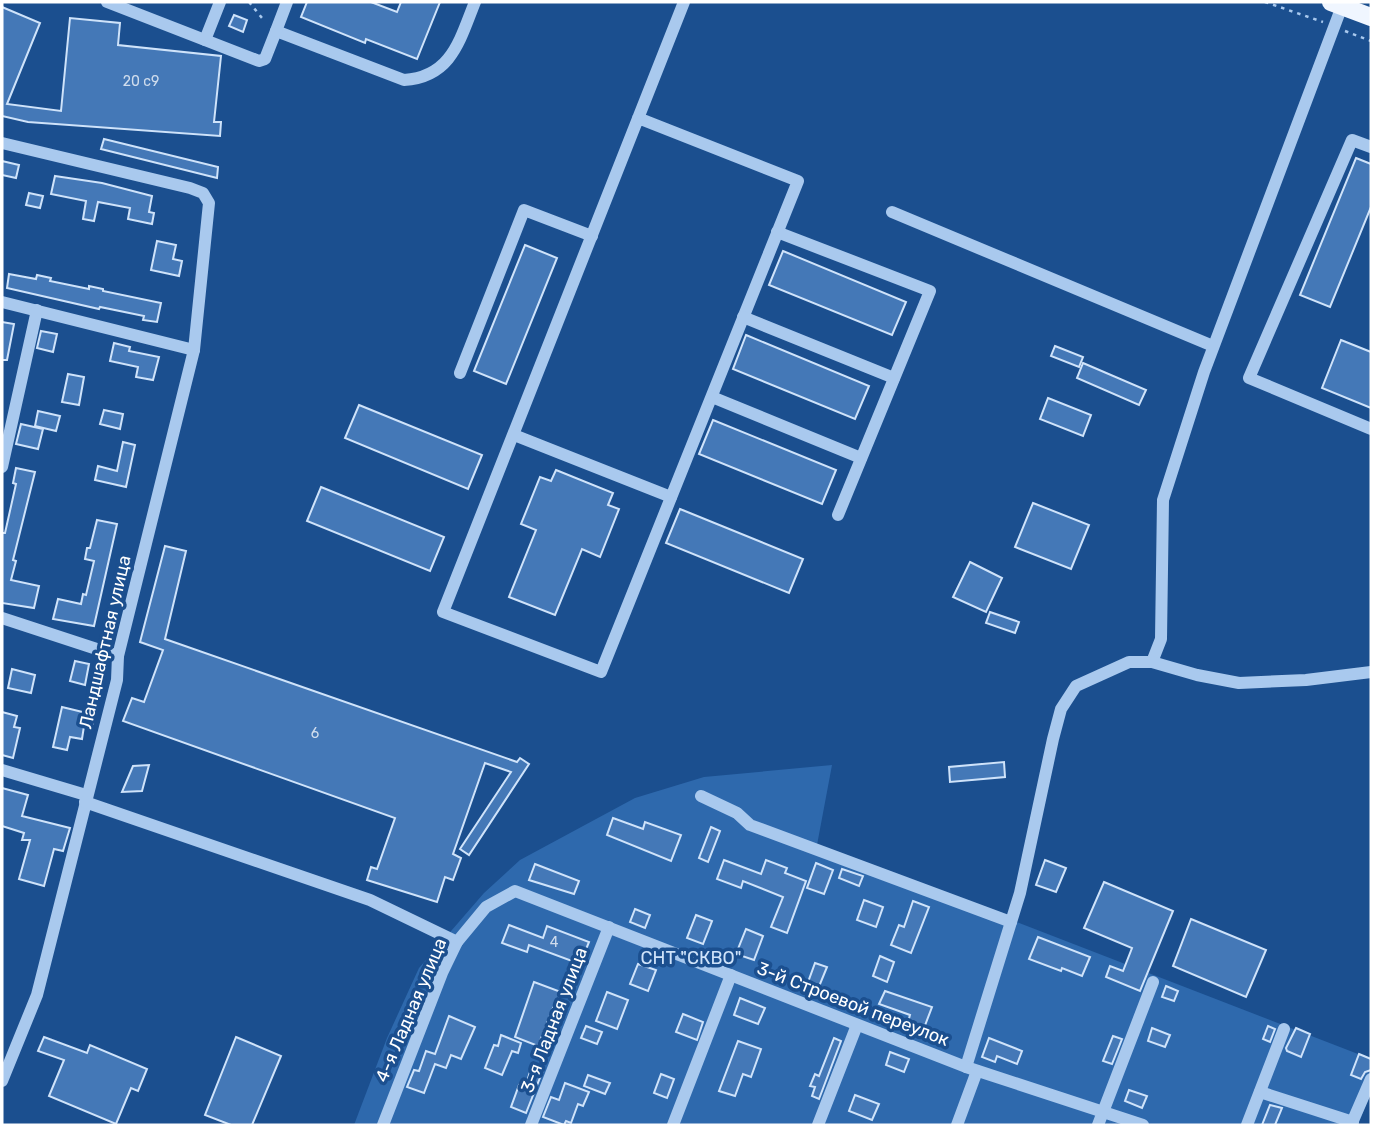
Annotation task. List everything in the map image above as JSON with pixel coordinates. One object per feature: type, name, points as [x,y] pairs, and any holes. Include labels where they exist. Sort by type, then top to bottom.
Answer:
[{"type":"main road","points":[[1336,4],[1371,17]]},
{"type":"street","points":[[107,2],[262,61],[287,2]]},
{"type":"street","points":[[205,40],[220,2]]},
{"type":"street","points":[[276,31],[393,77],[415,79],[426,76],[452,57],[475,2]]},
{"type":"street","points":[[638,118],[798,181],[601,672],[443,612],[592,236],[638,118],[684,2]]},
{"type":"street","points":[[1152,662],[1161,639],[1163,500],[1213,346],[1334,26],[1336,4]]},
{"type":"street","points":[[1371,147],[1352,140],[1249,378],[1371,429]]},
{"type":"street","name":"Ландшафтная улица","points":[[2,143],[190,188],[203,193],[209,203],[194,350],[118,656],[117,680],[37,995],[2,1081]]},
{"type":"street","points":[[460,373],[524,210],[592,236]]},
{"type":"street","points":[[892,212],[1213,346]]},
{"type":"street","points":[[777,232],[930,291],[838,515]]},
{"type":"street","points":[[2,302],[194,350]]},
{"type":"street","points":[[2,467],[37,310]]},
{"type":"street","points":[[743,317],[894,378]]},
{"type":"street","points":[[712,397],[861,458]]},
{"type":"street","points":[[513,435],[671,497]]},
{"type":"street","points":[[2,618],[118,656]]},
{"type":"street","points":[[957,1125],[1020,893],[1052,739],[1061,709],[1076,687],[1129,662],[1152,662],[1239,683],[1306,680],[1371,672]]},
{"type":"street","points":[[2,770],[370,900],[457,942]]},
{"type":"street","points":[[701,796],[737,813],[750,825],[1011,922]]},
{"type":"street","name":"4-я Ладная улица","points":[[383,1125],[442,973],[457,942],[486,907],[515,891]]},
{"type":"street","name":"3-й Строевой переулок","points":[[515,891],[972,1069],[1143,1125]]},
{"type":"street","name":"3-я Ладная улица","points":[[531,1125],[609,927]]},
{"type":"street","points":[[673,1125],[731,975]]},
{"type":"street","points":[[1098,1125],[1153,982]]},
{"type":"street","points":[[818,1125],[857,1025]]},
{"type":"street","points":[[1247,1125],[1284,1029]]},
{"type":"street","points":[[1260,1092],[1352,1123],[1371,1079]]},
{"type":"path","points":[[249,2],[262,18]]},
{"type":"path","points":[[1265,2],[1371,41]]},
{"type":"green space","name":"СНТ \"СКВО\"","points":[[832,765],[817,845],[1371,1059],[1371,1092],[1358,1125],[354,1125],[387,1038],[419,968],[484,893],[520,860],[635,798],[704,777]]},
{"type":"building","points":[[307,2],[371,2],[397,12],[401,2],[440,2],[417,59],[366,39],[365,43],[301,17]]},
{"type":"building","points":[[2,7],[40,23],[7,104],[61,111],[70,18],[120,23],[118,45],[221,56],[214,122],[221,122],[220,136],[28,122],[2,116]]},
{"type":"building","points":[[234,15],[247,20],[243,32],[229,26]]},
{"type":"building","points":[[104,139],[218,167],[217,178],[101,149]]},
{"type":"building","points":[[1356,158],[1371,164],[1371,207],[1330,307],[1300,295]]},
{"type":"building","points":[[2,161],[19,165],[16,178],[2,175]]},
{"type":"building","points":[[55,176],[102,183],[152,196],[149,212],[154,213],[152,224],[128,219],[130,208],[98,202],[94,221],[83,219],[86,201],[51,194]]},
{"type":"building","points":[[29,193],[43,196],[40,208],[26,205]]},
{"type":"building","points":[[157,241],[176,245],[173,259],[182,261],[179,276],[151,270]]},
{"type":"building","points":[[525,245],[557,258],[506,384],[474,371]]},
{"type":"building","points":[[783,251],[906,302],[892,335],[769,285]]},
{"type":"building","points":[[9,274],[36,279],[37,275],[51,278],[50,281],[89,289],[89,286],[161,303],[157,322],[143,320],[144,316],[100,307],[99,309],[7,288]]},
{"type":"building","points":[[2,322],[14,324],[7,360],[2,360]]},
{"type":"building","points":[[41,331],[57,334],[53,352],[37,348]]},
{"type":"building","points":[[746,335],[869,386],[855,419],[733,369]]},
{"type":"building","points":[[1341,340],[1371,352],[1371,408],[1322,388]]},
{"type":"building","points":[[114,343],[130,347],[129,351],[159,357],[153,380],[136,377],[138,367],[110,361]]},
{"type":"building","points":[[1055,346],[1083,357],[1079,367],[1051,356]]},
{"type":"building","points":[[1083,363],[1146,390],[1139,405],[1077,378]]},
{"type":"building","points":[[68,374],[84,377],[79,405],[62,402]]},
{"type":"building","points":[[1048,398],[1091,415],[1083,436],[1040,419]]},
{"type":"building","points":[[359,405],[482,455],[468,489],[345,438]]},
{"type":"building","points":[[104,410],[123,414],[120,429],[100,424]]},
{"type":"building","points":[[38,411],[60,416],[56,431],[35,426]]},
{"type":"building","points":[[713,420],[836,470],[822,504],[699,454]]},
{"type":"building","points":[[21,424],[43,429],[38,449],[16,444]]},
{"type":"building","points":[[123,442],[135,445],[126,487],[95,480],[98,466],[117,471]]},
{"type":"building","points":[[16,468],[35,472],[13,560],[16,561],[11,580],[39,586],[34,608],[2,603],[2,533],[5,533],[16,484],[13,483]]},
{"type":"building","points":[[556,470],[613,493],[608,505],[619,509],[600,557],[582,549],[555,615],[509,597],[536,530],[521,524],[540,477],[551,481]]},
{"type":"building","points":[[321,487],[444,537],[430,571],[307,521]]},
{"type":"building","points":[[1033,503],[1089,525],[1071,569],[1015,547]]},
{"type":"building","points":[[680,509],[803,559],[789,593],[666,543]]},
{"type":"building","points":[[97,520],[117,524],[94,626],[53,619],[58,599],[81,604],[83,594],[86,595],[94,561],[85,559]]},
{"type":"building","points":[[165,546],[186,551],[165,639],[517,762],[520,758],[529,764],[469,855],[460,849],[511,772],[485,763],[453,854],[461,858],[453,880],[445,877],[437,902],[367,880],[371,867],[377,869],[395,818],[123,721],[132,698],[144,702],[163,650],[140,642]]},
{"type":"building","points":[[970,562],[1002,578],[986,612],[953,597]]},
{"type":"building","points":[[990,612],[1019,622],[1015,633],[986,623]]},
{"type":"building","points":[[75,661],[89,664],[85,685],[70,681]]},
{"type":"building","points":[[12,669],[35,675],[31,693],[8,688]]},
{"type":"building","points":[[62,707],[95,715],[92,728],[84,726],[82,739],[70,737],[67,750],[53,747]]},
{"type":"building","points":[[2,712],[17,716],[14,727],[20,728],[13,758],[2,755]]},
{"type":"building","points":[[1004,762],[1005,777],[950,782],[949,767]]},
{"type":"building","points":[[149,765],[142,791],[122,792],[133,766]]},
{"type":"building","points":[[2,788],[28,795],[22,816],[70,828],[63,851],[54,849],[44,886],[19,879],[30,840],[22,840],[24,833],[2,826]]},
{"type":"building","points":[[613,818],[643,829],[645,822],[681,835],[671,861],[607,835]]},
{"type":"building","points":[[711,827],[720,831],[708,862],[699,858]]},
{"type":"building","points":[[724,860],[761,874],[766,860],[787,868],[785,873],[806,881],[787,933],[771,927],[783,897],[743,881],[741,888],[717,879]]},
{"type":"building","points":[[1045,860],[1066,868],[1056,892],[1036,885]]},
{"type":"building","points":[[816,863],[833,870],[824,894],[807,888]]},
{"type":"building","points":[[535,864],[579,881],[574,894],[529,880]]},
{"type":"building","points":[[842,869],[863,876],[859,886],[839,878]]},
{"type":"building","points":[[1104,882],[1173,911],[1140,991],[1106,977],[1110,966],[1123,971],[1132,948],[1084,928]]},
{"type":"building","points":[[864,900],[883,907],[876,927],[857,920]]},
{"type":"building","points":[[913,901],[929,907],[911,953],[891,945],[899,925],[904,927]]},
{"type":"building","points":[[635,909],[650,915],[645,928],[630,922]]},
{"type":"building","points":[[696,915],[712,921],[703,944],[687,938]]},
{"type":"building","points":[[1191,919],[1266,950],[1246,997],[1173,966]]},
{"type":"building","points":[[509,925],[543,938],[547,926],[589,942],[580,964],[529,945],[527,952],[502,943]]},
{"type":"building","points":[[746,929],[763,936],[754,960],[736,954]]},
{"type":"building","points":[[1038,937],[1090,957],[1082,976],[1029,959]]},
{"type":"building","points":[[880,956],[894,962],[887,982],[873,976]]},
{"type":"building","points":[[815,963],[827,967],[818,989],[807,985]]},
{"type":"building","points":[[638,964],[656,970],[648,991],[630,984]]},
{"type":"building","points":[[534,982],[561,992],[538,1046],[515,1037]]},
{"type":"building","points":[[1166,986],[1178,991],[1174,1001],[1162,997]]},
{"type":"building","points":[[885,991],[932,1007],[924,1028],[908,1022],[910,1015],[879,1004]]},
{"type":"building","points":[[607,992],[628,1000],[617,1029],[596,1021]]},
{"type":"building","points":[[740,998],[765,1008],[758,1024],[734,1015]]},
{"type":"building","points":[[683,1014],[703,1022],[697,1040],[676,1032]]},
{"type":"building","points":[[449,1016],[475,1027],[461,1059],[451,1055],[446,1068],[435,1064],[424,1093],[407,1087],[414,1070],[419,1071],[426,1051],[435,1054]]},
{"type":"building","points":[[586,1026],[602,1032],[597,1044],[581,1038]]},
{"type":"building","points":[[1268,1026],[1275,1029],[1270,1042],[1263,1039]]},
{"type":"building","points":[[1152,1028],[1170,1035],[1165,1047],[1148,1041]]},
{"type":"building","points":[[1296,1028],[1310,1034],[1301,1057],[1286,1048]]},
{"type":"building","points":[[501,1035],[521,1043],[518,1053],[512,1051],[502,1075],[485,1068]]},
{"type":"building","points":[[1113,1036],[1122,1039],[1112,1064],[1103,1061]]},
{"type":"building","points":[[44,1037],[87,1053],[90,1045],[147,1069],[138,1091],[131,1088],[116,1124],[49,1096],[64,1060],[38,1051]]},
{"type":"building","points":[[236,1037],[281,1056],[252,1125],[231,1125],[205,1115]]},
{"type":"building","points":[[834,1038],[841,1041],[819,1099],[812,1096],[815,1087],[810,1086],[815,1074],[819,1076]]},
{"type":"building","points":[[989,1038],[1022,1051],[1017,1064],[997,1056],[995,1062],[982,1057]]},
{"type":"building","points":[[738,1041],[761,1049],[751,1077],[743,1074],[735,1096],[719,1091]]},
{"type":"building","points":[[890,1052],[909,1059],[904,1072],[886,1065]]},
{"type":"building","points":[[1359,1054],[1371,1059],[1371,1070],[1365,1072],[1361,1079],[1351,1075]]},
{"type":"building","points":[[532,1066],[543,1070],[526,1113],[511,1107],[519,1085],[525,1087]]},
{"type":"building","points":[[661,1074],[674,1079],[667,1098],[654,1093]]},
{"type":"building","points":[[588,1075],[610,1083],[605,1094],[584,1086]]},
{"type":"building","points":[[565,1083],[589,1092],[583,1106],[578,1104],[571,1123],[566,1121],[564,1125],[543,1117],[551,1097],[559,1100]]},
{"type":"building","points":[[1129,1090],[1147,1096],[1142,1108],[1125,1101]]},
{"type":"building","points":[[855,1095],[879,1104],[872,1120],[849,1111]]},
{"type":"building","points":[[1270,1105],[1282,1108],[1275,1125],[1262,1125]]}]
